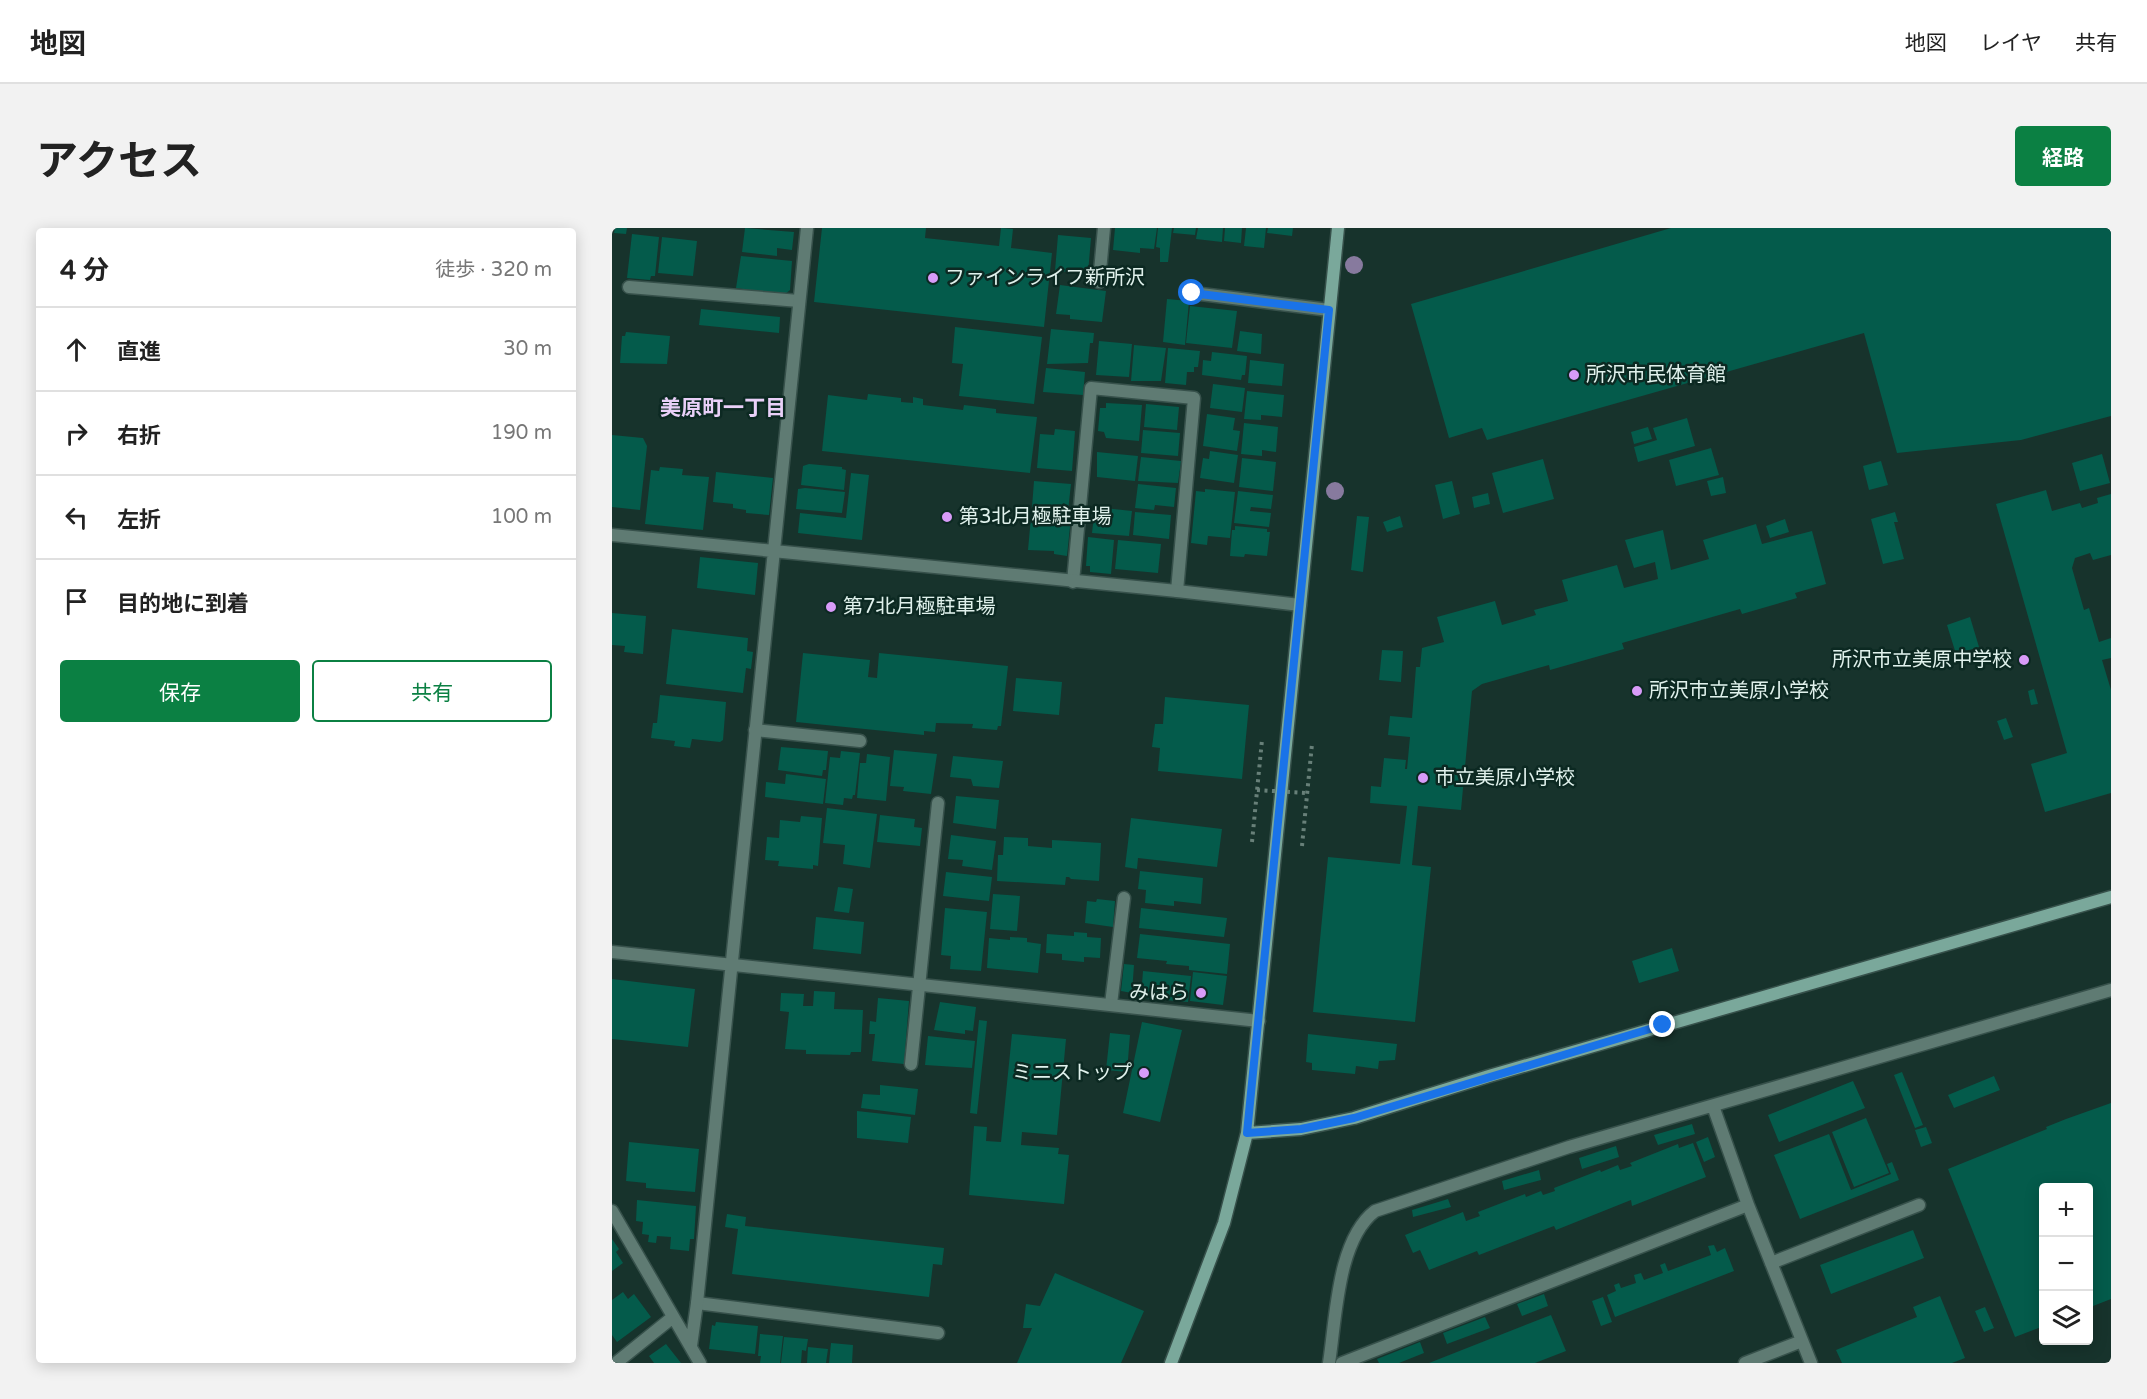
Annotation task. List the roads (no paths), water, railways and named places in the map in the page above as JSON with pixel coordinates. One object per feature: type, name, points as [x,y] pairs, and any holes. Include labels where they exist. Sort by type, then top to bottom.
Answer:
[{"type":"street","points":[[691,1346],[698,1303],[772,551],[807,228]]},
{"type":"street","points":[[1099,282],[1104,228]]},
{"type":"street","points":[[1171,1363],[1224,1223],[1247,1133],[1338,228]]},
{"type":"street","points":[[629,287],[799,301]]},
{"type":"street","points":[[1192,293],[1329,310]]},
{"type":"street","points":[[1073,582],[1091,388],[1194,398],[1178,591]]},
{"type":"street","points":[[612,535],[1300,605]]},
{"type":"street","points":[[755,730],[860,741]]},
{"type":"street","points":[[911,1064],[938,803]]},
{"type":"street","points":[[1247,1133],[1301,1129],[1354,1118],[1522,1066],[2111,897]]},
{"type":"street","points":[[1112,1004],[1124,898]]},
{"type":"street","points":[[612,952],[921,983],[1259,1021]]},
{"type":"street","points":[[1329,1363],[1345,1264],[1358,1229],[1375,1211],[1569,1147],[2111,990]]},
{"type":"street","points":[[1713,1106],[1748,1205],[1811,1363]]},
{"type":"street","points":[[1342,1363],[1748,1205]]},
{"type":"street","points":[[1772,1263],[1919,1205]]},
{"type":"street","points":[[612,1211],[700,1363]]},
{"type":"street","points":[[698,1303],[938,1333]]},
{"type":"street","points":[[616,1363],[673,1317]]},
{"type":"street","points":[[1745,1363],[1802,1341]]},
{"type":"place","name":"ファインライフ新所沢","points":[[933,278]]},
{"type":"place","name":"所沢市民体育館","points":[[1574,375]]},
{"type":"place","name":"第3北月極駐車場","points":[[947,517]]},
{"type":"place","name":"第7北月極駐車場","points":[[831,607]]},
{"type":"place","name":"所沢市立美原中学校","points":[[2024,660]]},
{"type":"place","name":"所沢市立美原小学校","points":[[1637,691]]},
{"type":"place","name":"市立美原小学校","points":[[1423,778]]},
{"type":"place","name":"みはら","points":[[1201,993]]},
{"type":"place","name":"ミニストップ","points":[[1144,1073]]},
{"type":"district","name":"美原町一丁目","points":[[723,408]]}]
